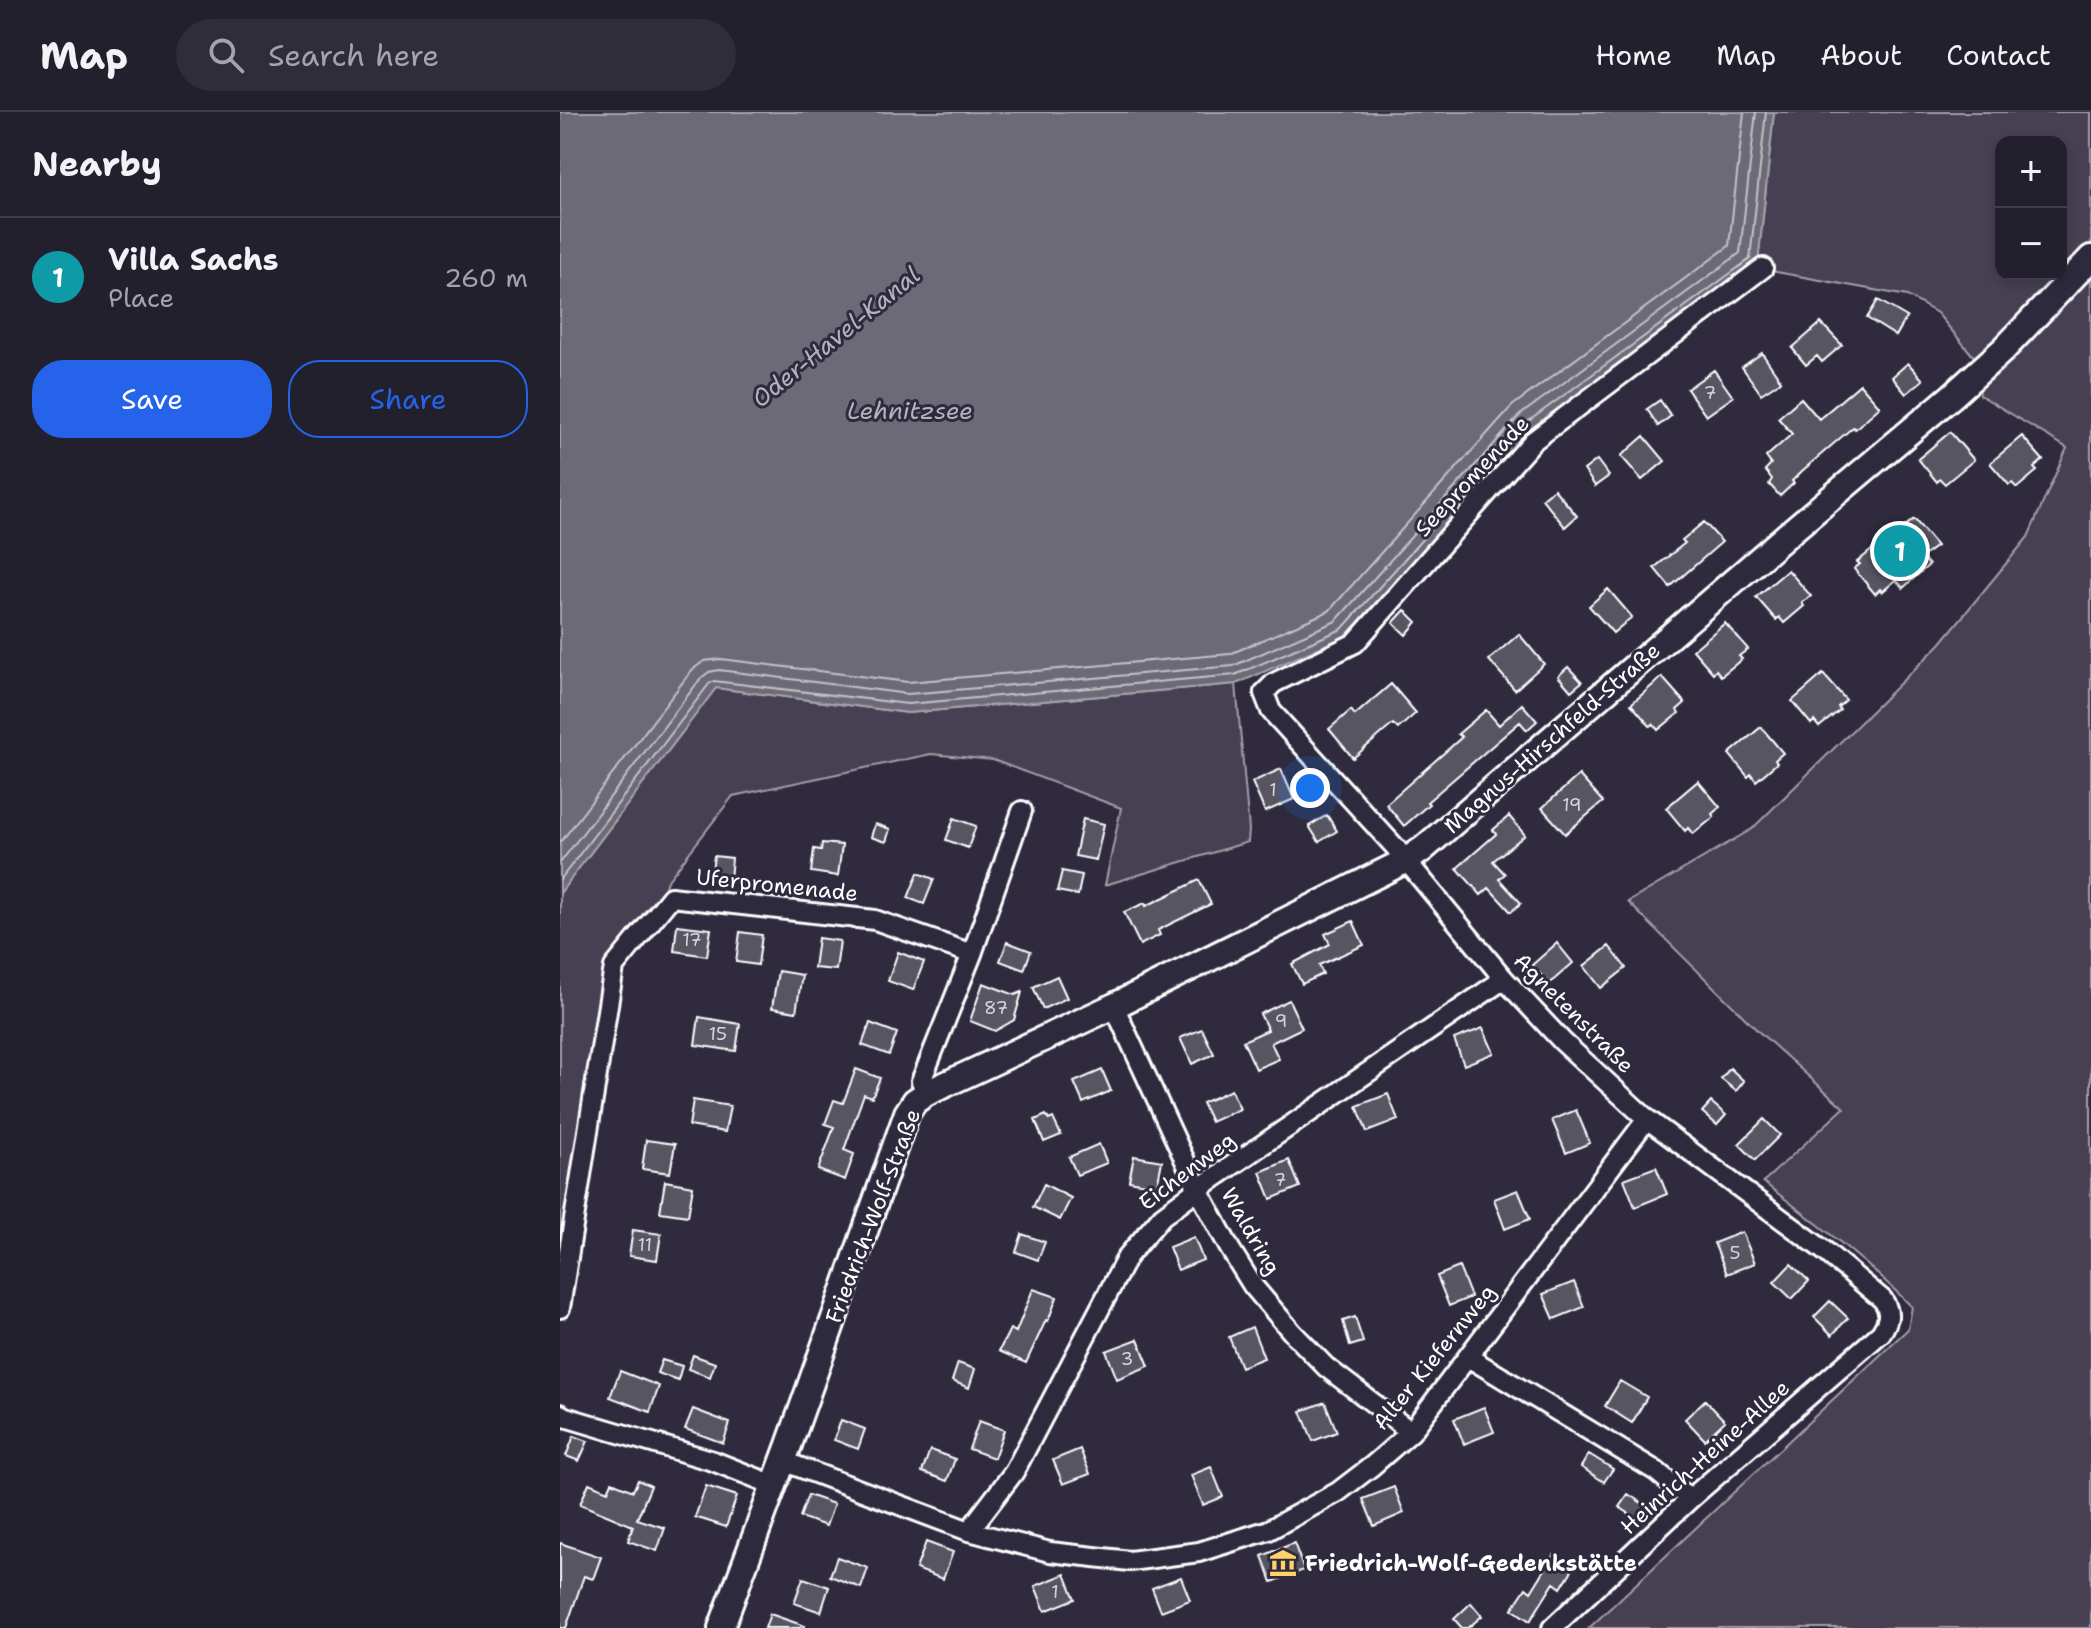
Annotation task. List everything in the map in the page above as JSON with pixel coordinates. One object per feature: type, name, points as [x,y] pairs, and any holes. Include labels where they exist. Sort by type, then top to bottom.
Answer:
[{"type":"street","name":"Magnus-Hirschfeld-Straße","points":[[927,1093],[1114,1006],[1407,860],[1952,396],[2004,349],[2091,258]]},
{"type":"street","name":"Seepromenade","points":[[1264,693],[1274,683],[1355,643],[1533,441],[1763,268]]},
{"type":"street","name":"Agnetenstraße","points":[[1264,693],[1271,711],[1407,860],[1504,979],[1563,1042],[1647,1119],[1838,1261],[1883,1300],[1889,1310],[1888,1322]]},
{"type":"street","name":"Friedrich-Wolf-Straße","points":[[721,1628],[907,1113],[915,1101],[927,1093],[921,1081],[972,954],[1022,811]]},
{"type":"street","name":"Uferpromenade","points":[[560,1308],[614,967],[671,897],[875,920],[972,954]]},
{"type":"street","name":"Eichenweg","points":[[969,1531],[1014,1472],[1127,1257],[1162,1216],[1504,979]]},
{"type":"street","name":"Waldring","points":[[1114,1006],[1198,1189],[1253,1286],[1326,1367],[1411,1432]]},
{"type":"street","name":"Alter Kiefernweg","points":[[783,1461],[969,1531],[1050,1552],[1130,1561],[1199,1552],[1269,1530],[1338,1492],[1411,1432],[1647,1119]]},
{"type":"street","name":"Heinrich-Heine-Allee","points":[[1552,1628],[1690,1499],[1881,1333],[1888,1322]]},
{"type":"street","points":[[1468,1357],[1656,1471],[1690,1499]]},
{"type":"street","points":[[560,1414],[713,1461],[774,1485]]},
{"type":"shaded area","points":[[1774,112],[2091,112],[2091,1628],[1589,1628],[1908,1329],[1912,1307],[1858,1257],[1763,1182],[1844,1108],[1758,1031],[1628,902],[1752,829],[1940,644],[2028,537],[2067,448],[1980,395],[1975,358],[1937,313],[1907,296],[1771,271],[1758,263]]},
{"type":"shaded area","points":[[1236,684],[1248,842],[1105,885],[1121,808],[993,760],[931,754],[733,796],[666,883],[659,918],[621,968],[614,1022],[560,1279],[560,893],[716,688],[908,713]]},
{"type":"water","name":"Lehnitzsee","points":[[560,112],[1774,112],[1758,263],[1531,429],[1346,636],[1236,684],[908,713],[716,688],[560,893]]},
{"type":"building","points":[[1878,300],[1907,317],[1896,336],[1867,318]]},
{"type":"building","points":[[1821,323],[1842,345],[1822,362],[1817,356],[1806,365],[1792,348]]},
{"type":"building","points":[[1762,353],[1781,381],[1761,394],[1742,367]]},
{"type":"building","points":[[1908,363],[1923,380],[1906,394],[1892,377]]},
{"type":"building","points":[[1714,370],[1733,397],[1706,416],[1687,389]]},
{"type":"building","points":[[1860,384],[1880,407],[1802,471],[1780,496],[1769,484],[1772,479],[1765,470],[1771,464],[1766,457],[1792,434],[1778,418],[1801,398],[1819,419]]},
{"type":"building","points":[[1660,400],[1671,416],[1658,426],[1647,409]]},
{"type":"building","points":[[1950,432],[1974,460],[1945,484],[1940,479],[1937,482],[1918,459]]},
{"type":"building","points":[[1644,436],[1665,461],[1642,480],[1621,456]]},
{"type":"building","points":[[2022,436],[2043,460],[2034,468],[2037,471],[2017,488],[2012,483],[2009,485],[1990,463]]},
{"type":"building","points":[[1597,460],[1609,476],[1595,486],[1584,470]]},
{"type":"building","points":[[1554,489],[1577,516],[1565,527],[1542,499]]},
{"type":"building","points":[[1914,519],[1937,546],[1922,557],[1929,565],[1903,588],[1896,580],[1875,594],[1854,569],[1860,564],[1857,562],[1883,541],[1883,536],[1888,532],[1898,532]]},
{"type":"building","points":[[1704,522],[1722,542],[1670,587],[1654,568],[1685,543],[1682,540]]},
{"type":"building","points":[[1788,570],[1811,596],[1784,623],[1779,617],[1776,620],[1756,597]]},
{"type":"building","points":[[1608,589],[1632,617],[1613,633],[1589,606]]},
{"type":"building","points":[[1405,610],[1417,622],[1406,635],[1393,623]]},
{"type":"building","points":[[1725,623],[1748,649],[1739,656],[1742,659],[1721,676],[1716,670],[1713,673],[1693,650]]},
{"type":"building","points":[[1519,634],[1544,664],[1515,690],[1489,660]]},
{"type":"building","points":[[1568,667],[1582,682],[1571,691],[1558,676]]},
{"type":"building","points":[[1823,674],[1846,700],[1838,707],[1840,710],[1819,727],[1814,721],[1811,724],[1792,701]]},
{"type":"building","points":[[1662,677],[1685,703],[1677,710],[1679,713],[1658,730],[1653,724],[1650,726],[1631,704]]},
{"type":"building","points":[[1391,684],[1416,713],[1398,729],[1393,724],[1353,758],[1329,729],[1351,710],[1355,715]]},
{"type":"building","points":[[1522,704],[1537,721],[1527,730],[1520,722],[1427,802],[1429,804],[1404,826],[1386,804],[1462,737],[1458,734],[1486,710],[1499,725]]},
{"type":"building","points":[[1761,727],[1783,753],[1775,760],[1777,763],[1756,781],[1751,774],[1748,777],[1729,754]]},
{"type":"building","points":[[1281,769],[1294,799],[1265,812],[1252,782]]},
{"type":"building","points":[[1579,775],[1603,802],[1565,834],[1542,808]]},
{"type":"building","points":[[1698,781],[1720,807],[1712,814],[1714,817],[1693,834],[1688,828],[1685,831],[1666,808]]},
{"type":"building","points":[[1327,815],[1337,831],[1319,842],[1309,826]]},
{"type":"building","points":[[1509,816],[1525,835],[1493,861],[1505,874],[1499,879],[1521,903],[1511,912],[1489,888],[1481,895],[1457,868],[1496,834],[1493,830]]},
{"type":"building","points":[[954,818],[976,826],[968,848],[946,840]]},
{"type":"building","points":[[1083,819],[1104,824],[1096,860],[1075,856]]},
{"type":"building","points":[[875,824],[890,829],[886,842],[871,837]]},
{"type":"building","points":[[822,843],[842,845],[838,876],[811,872],[814,849],[821,850]]},
{"type":"building","points":[[714,856],[732,858],[730,879],[711,877]]},
{"type":"building","points":[[1062,871],[1082,875],[1078,895],[1057,891]]},
{"type":"building","points":[[918,873],[934,879],[924,904],[908,898]]},
{"type":"building","points":[[1199,880],[1211,904],[1158,930],[1160,935],[1140,945],[1124,912],[1145,903],[1146,906]]},
{"type":"building","points":[[1353,921],[1364,945],[1319,965],[1323,974],[1302,984],[1292,964],[1330,944],[1325,934]]},
{"type":"building","points":[[677,925],[711,929],[707,956],[674,951]]},
{"type":"building","points":[[740,932],[762,935],[758,965],[736,962]]},
{"type":"building","points":[[818,938],[840,941],[836,970],[814,968]]},
{"type":"building","points":[[1007,942],[1031,951],[1024,970],[1000,961]]},
{"type":"building","points":[[1557,943],[1573,963],[1549,984],[1532,965]]},
{"type":"building","points":[[1609,946],[1626,968],[1601,988],[1584,966]]},
{"type":"building","points":[[898,952],[924,962],[913,990],[888,981]]},
{"type":"building","points":[[778,971],[802,975],[796,1012],[772,1008]]},
{"type":"building","points":[[1057,976],[1067,998],[1043,1009],[1033,987]]},
{"type":"building","points":[[983,983],[1015,995],[1022,992],[1014,1020],[995,1031],[970,1021]]},
{"type":"building","points":[[1289,1000],[1302,1028],[1271,1043],[1279,1059],[1256,1069],[1243,1041],[1268,1030],[1260,1014]]},
{"type":"building","points":[[699,1017],[740,1024],[736,1051],[695,1045]]},
{"type":"building","points":[[870,1023],[897,1033],[889,1055],[862,1045]]},
{"type":"building","points":[[1483,1028],[1494,1053],[1464,1065],[1454,1039]]},
{"type":"building","points":[[1202,1029],[1214,1054],[1192,1064],[1180,1038]]},
{"type":"building","points":[[1730,1068],[1744,1081],[1736,1091],[1721,1079]]},
{"type":"building","points":[[856,1069],[880,1078],[872,1097],[864,1094],[844,1150],[854,1154],[845,1180],[818,1170],[834,1127],[825,1124],[834,1100],[843,1103]]},
{"type":"building","points":[[1102,1070],[1111,1091],[1083,1103],[1074,1082]]},
{"type":"building","points":[[1231,1090],[1240,1109],[1211,1122],[1202,1103]]},
{"type":"building","points":[[1388,1094],[1398,1120],[1367,1132],[1357,1106]]},
{"type":"building","points":[[693,1100],[730,1106],[725,1132],[689,1126]]},
{"type":"building","points":[[1711,1102],[1726,1115],[1717,1125],[1702,1112]]},
{"type":"building","points":[[1576,1110],[1590,1143],[1566,1153],[1552,1120]]},
{"type":"building","points":[[1046,1115],[1049,1120],[1053,1118],[1061,1135],[1044,1142],[1035,1120]]},
{"type":"building","points":[[1764,1119],[1780,1135],[1755,1160],[1739,1144]]},
{"type":"building","points":[[646,1140],[675,1144],[670,1173],[642,1169]]},
{"type":"building","points":[[1099,1144],[1107,1163],[1077,1175],[1069,1157]]},
{"type":"building","points":[[1134,1156],[1162,1161],[1157,1186],[1129,1181]]},
{"type":"building","points":[[1289,1160],[1300,1187],[1271,1199],[1260,1172]]},
{"type":"building","points":[[1656,1167],[1667,1194],[1635,1207],[1624,1179]]},
{"type":"building","points":[[665,1181],[693,1186],[688,1216],[660,1212]]},
{"type":"building","points":[[1044,1184],[1071,1198],[1060,1220],[1033,1207]]},
{"type":"building","points":[[1518,1190],[1530,1219],[1505,1229],[1494,1199]]},
{"type":"building","points":[[633,1230],[661,1234],[657,1260],[629,1256]]},
{"type":"building","points":[[1742,1232],[1755,1263],[1727,1274],[1714,1243]]},
{"type":"building","points":[[1022,1234],[1045,1242],[1038,1260],[1016,1252]]},
{"type":"building","points":[[1194,1237],[1203,1260],[1178,1270],[1169,1247]]},
{"type":"building","points":[[1791,1264],[1809,1281],[1792,1299],[1774,1282]]},
{"type":"building","points":[[1459,1267],[1471,1297],[1449,1306],[1437,1276]]},
{"type":"building","points":[[1574,1282],[1584,1307],[1554,1319],[1543,1294]]},
{"type":"building","points":[[1033,1289],[1057,1297],[1026,1363],[999,1351],[1010,1329],[1016,1332]]},
{"type":"building","points":[[1830,1301],[1848,1318],[1832,1335],[1814,1317]]},
{"type":"building","points":[[1355,1317],[1363,1342],[1350,1346],[1343,1321]]},
{"type":"building","points":[[1252,1327],[1264,1358],[1241,1367],[1229,1337]]},
{"type":"building","points":[[1138,1339],[1149,1366],[1117,1379],[1106,1351]]},
{"type":"building","points":[[693,1355],[715,1363],[710,1377],[688,1369]]},
{"type":"building","points":[[662,1360],[682,1366],[678,1380],[657,1373]]},
{"type":"building","points":[[958,1363],[975,1369],[969,1388],[952,1381]]},
{"type":"building","points":[[620,1371],[659,1386],[650,1412],[610,1397]]},
{"type":"building","points":[[1620,1381],[1647,1397],[1632,1423],[1605,1406]]},
{"type":"building","points":[[1705,1400],[1725,1421],[1705,1440],[1685,1419]]},
{"type":"building","points":[[1325,1402],[1337,1432],[1313,1441],[1301,1411]]},
{"type":"building","points":[[1484,1407],[1494,1432],[1464,1444],[1454,1419]]},
{"type":"building","points":[[693,1409],[730,1423],[723,1443],[685,1429]]},
{"type":"building","points":[[841,1420],[865,1429],[858,1449],[834,1440]]},
{"type":"building","points":[[979,1421],[1004,1430],[994,1458],[969,1449]]},
{"type":"building","points":[[574,1436],[588,1441],[579,1461],[566,1456]]},
{"type":"building","points":[[1080,1449],[1090,1474],[1063,1484],[1053,1460]]},
{"type":"building","points":[[930,1450],[955,1459],[947,1481],[922,1472]]},
{"type":"building","points":[[1589,1454],[1613,1469],[1604,1482],[1581,1467]]},
{"type":"building","points":[[1211,1467],[1223,1497],[1203,1505],[1191,1475]]},
{"type":"building","points":[[638,1480],[651,1486],[637,1519],[665,1528],[657,1551],[628,1541],[633,1526],[580,1504],[589,1483],[608,1491],[612,1482],[633,1491]]},
{"type":"building","points":[[706,1486],[737,1496],[726,1527],[695,1517]]},
{"type":"building","points":[[1394,1487],[1404,1513],[1374,1526],[1363,1499]]},
{"type":"building","points":[[1628,1494],[1651,1509],[1643,1522],[1619,1507]]},
{"type":"building","points":[[808,1495],[834,1504],[826,1526],[800,1517]]},
{"type":"building","points":[[926,1542],[953,1552],[943,1579],[916,1569]]},
{"type":"building","points":[[560,1543],[601,1557],[593,1579],[584,1576],[566,1628],[560,1628]]},
{"type":"building","name":"Friedrich-Wolf-Gedenkstätte","points":[[1294,1543],[1304,1570],[1272,1582],[1262,1556]]},
{"type":"building","points":[[1554,1555],[1574,1567],[1561,1588],[1554,1583],[1530,1621],[1512,1609],[1526,1588],[1531,1592]]},
{"type":"building","points":[[837,1557],[868,1568],[861,1588],[830,1576]]},
{"type":"building","points":[[1065,1574],[1075,1599],[1045,1611],[1035,1586]]},
{"type":"building","points":[[1181,1577],[1190,1600],[1161,1611],[1152,1588]]},
{"type":"building","points":[[803,1578],[829,1587],[821,1612],[794,1603]]},
{"type":"building","points":[[1471,1603],[1482,1616],[1468,1628],[1462,1628],[1454,1619]]},
{"type":"building","points":[[770,1614],[805,1626],[765,1628]]},
{"type":"place","name":"Villa Sachs","points":[[1900,551]]},
{"type":"place","name":"Friedrich-Wolf-Gedenkstätte","points":[[1283,1563]]},
{"type":"water label","name":"Oder-Havel-Kanal","points":[[836,337]]}]
